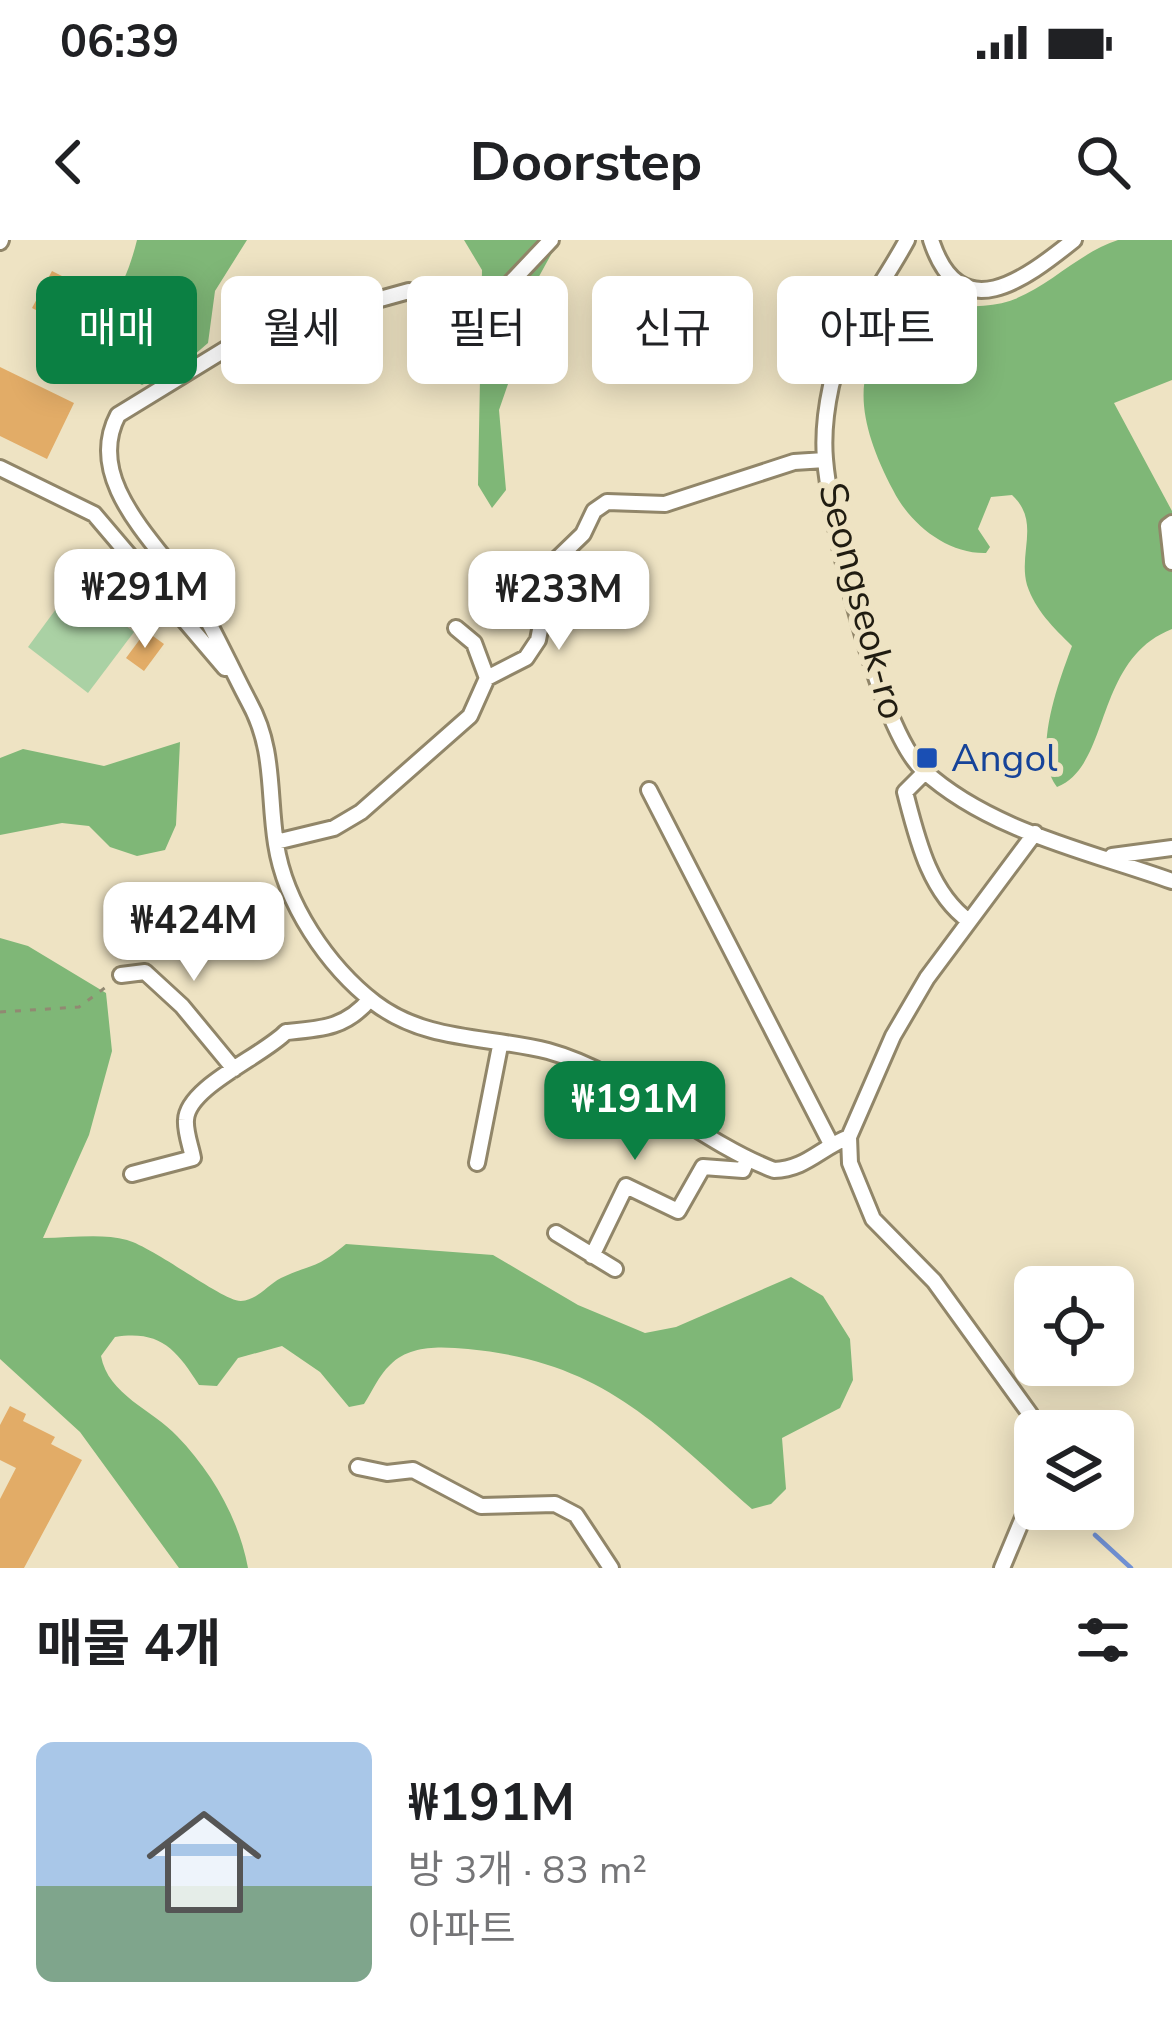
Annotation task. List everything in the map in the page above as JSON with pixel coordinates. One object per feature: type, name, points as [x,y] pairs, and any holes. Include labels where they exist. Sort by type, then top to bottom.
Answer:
[{"type":"street","points":[[230,674],[199,604],[127,509],[110,457],[110,430],[118,415],[229,346],[286,325],[409,291],[471,307],[496,298],[551,240]]},
{"type":"street","name":"Seongseok-ro","points":[[907,240],[838,363],[831,385],[825,460],[833,512],[893,725],[925,772],[983,813],[1172,881]]},
{"type":"street","points":[[931,240],[939,266],[955,284],[976,292],[1009,285],[1074,240]]},
{"type":"street","points":[[276,842],[334,828],[361,812],[470,716],[487,678],[526,658],[538,640],[553,563],[608,502],[665,504],[794,462],[825,460]]},
{"type":"street","points":[[0,468],[94,514],[250,702],[273,768],[276,842],[290,900],[370,999],[401,1021],[578,1062],[747,1160],[774,1170],[799,1169],[831,1144],[849,1137]]},
{"type":"street","points":[[1172,523],[1168,526],[1172,562]]},
{"type":"street","points":[[456,628],[474,643],[487,678]]},
{"type":"street","points":[[925,772],[905,792],[914,826],[934,880],[969,921]]},
{"type":"street","points":[[649,790],[831,1144]]},
{"type":"street","points":[[1027,1410],[934,1281],[873,1219],[850,1163],[849,1137],[893,1036],[969,921],[1035,833]]},
{"type":"street","points":[[1103,857],[1172,848]]},
{"type":"street","points":[[121,976],[145,972],[182,1006],[234,1069]]},
{"type":"street","points":[[132,1174],[193,1159],[185,1117],[193,1099],[266,1052],[286,1032],[333,1028],[356,1015],[370,999]]},
{"type":"street","points":[[477,1163],[500,1046]]},
{"type":"street","points":[[592,1256],[626,1186],[678,1211],[703,1167],[743,1170],[747,1160]]},
{"type":"street","points":[[556,1233],[615,1269]]},
{"type":"street","points":[[358,1467],[387,1473],[413,1470],[481,1506],[555,1504],[576,1515],[611,1568]]},
{"type":"street","points":[[1002,1568],[1018,1530]]},
{"type":"path","points":[[0,1012],[80,1007],[121,976]]},
{"type":"green space","points":[[137,240],[247,240],[221,276],[208,343],[197,352],[197,276],[125,276]]},
{"type":"green space","points":[[464,240],[559,240],[539,276],[482,276]]},
{"type":"green space","points":[[1118,240],[1172,240],[1172,380],[1114,403],[1172,511],[1172,629],[1147,644],[1128,664],[1087,757],[1057,787],[1050,773],[1047,737],[1072,646],[1030,594],[1025,573],[1027,527],[1021,505],[1012,495],[991,497],[978,529],[990,547],[986,553],[957,548],[931,535],[900,503],[879,461],[864,405],[865,384],[977,384],[977,306],[1015,299]]},
{"type":"green space","points":[[480,384],[508,384],[499,410],[506,490],[492,508],[478,485]]},
{"type":"green space","points":[[73,586],[134,632],[88,693],[28,647]]},
{"type":"green space","points":[[180,742],[176,825],[165,850],[137,856],[110,847],[89,826],[62,823],[0,835],[0,758],[23,749],[104,766]]},
{"type":"green space","points":[[0,938],[28,946],[106,993],[112,1051],[89,1135],[43,1238],[127,1240],[241,1301],[346,1244],[493,1255],[578,1305],[645,1333],[676,1327],[791,1277],[823,1296],[850,1339],[853,1380],[840,1408],[782,1438],[786,1489],[771,1504],[752,1509],[625,1402],[592,1383],[515,1356],[458,1348],[417,1350],[390,1365],[364,1404],[349,1407],[320,1372],[282,1346],[238,1358],[217,1386],[199,1385],[174,1352],[155,1340],[115,1337],[101,1356],[105,1370],[122,1392],[167,1427],[202,1465],[231,1514],[248,1568],[179,1568],[80,1432],[0,1359]]},
{"type":"building","points":[[0,367],[74,403],[47,459],[0,436]]},
{"type":"building","points":[[118,580],[137,594],[120,618],[93,598],[104,581],[112,587]]},
{"type":"building","points":[[146,631],[164,644],[144,671],[126,658]]},
{"type":"building","points":[[10,1406],[26,1414],[23,1421],[55,1437],[51,1444],[82,1460],[24,1568],[0,1568],[0,1499],[16,1468],[0,1460],[0,1425]]},
{"type":"waterway","points":[[1095,1535],[1131,1568]]},
{"type":"place","name":"Angol","points":[[927,758]]}]
